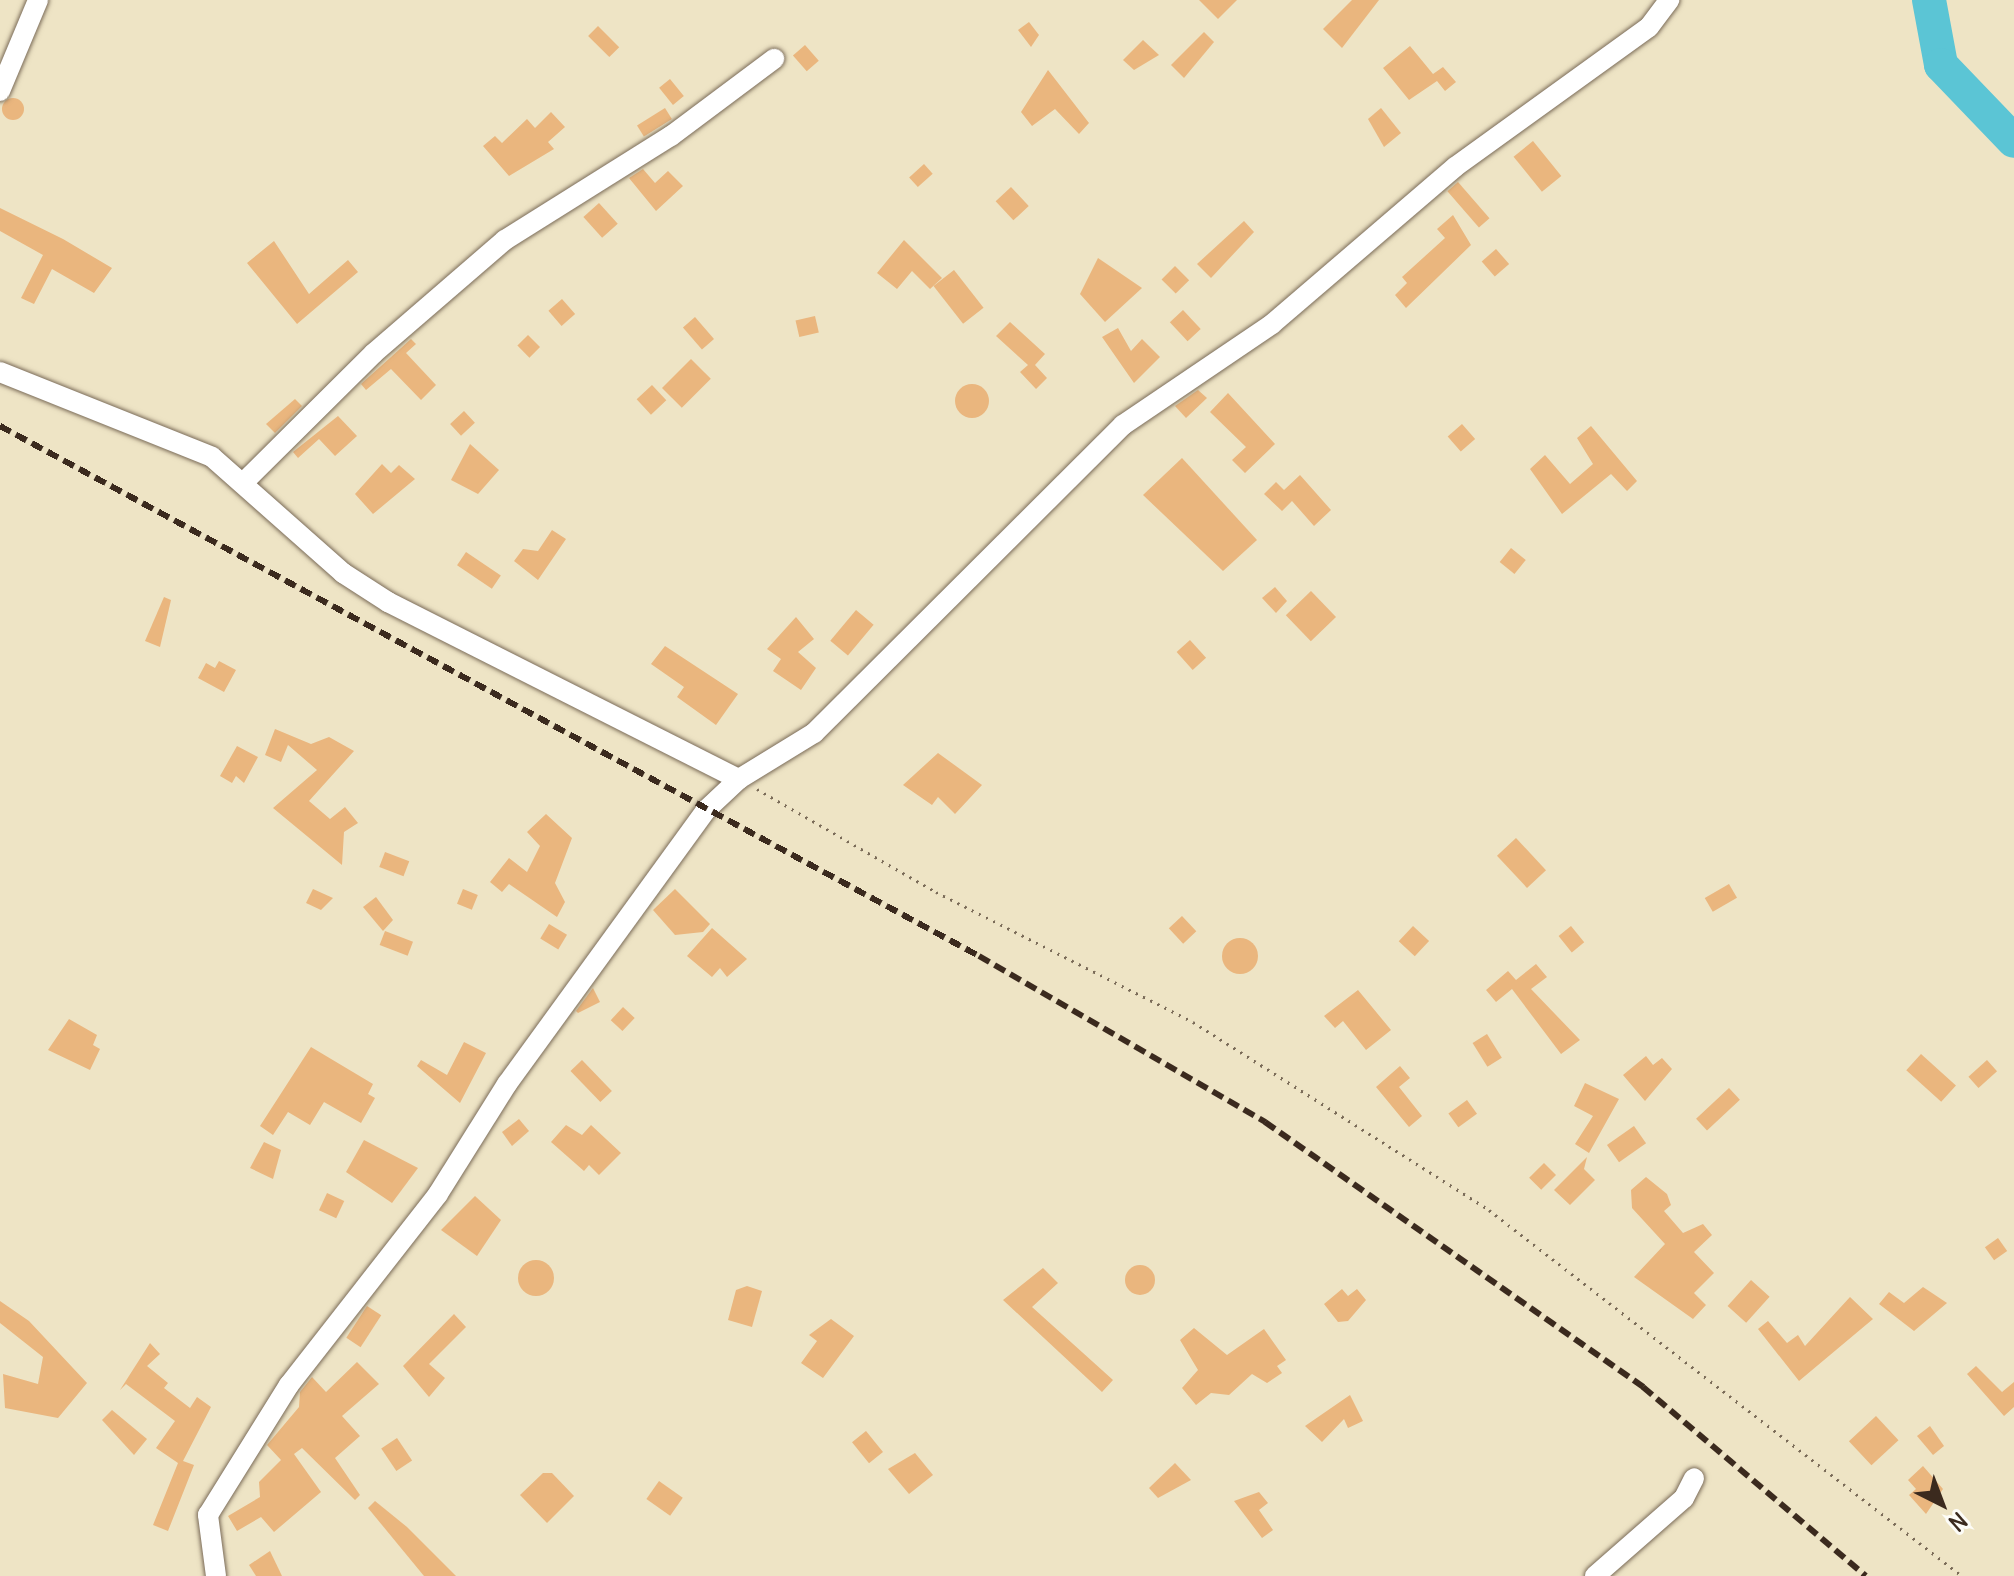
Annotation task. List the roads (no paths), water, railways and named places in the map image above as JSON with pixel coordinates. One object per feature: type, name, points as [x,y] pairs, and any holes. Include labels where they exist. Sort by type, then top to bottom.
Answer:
[{"type":"street","points":[[0,91],[38,0]]},
{"type":"street","points":[[216,1576],[208,1515],[289,1385],[438,1194],[620,924],[706,810],[739,779],[814,733],[1123,425],[1272,324],[1455,167],[1649,27],[1669,0]]},
{"type":"street","points":[[244,482],[374,353],[505,240],[671,136],[774,59]]},
{"type":"street","points":[[0,372],[187,444],[244,482],[343,573],[388,602],[739,779]]},
{"type":"street","points":[[1595,1576],[1684,1498],[1694,1478]]},
{"type":"waterway","points":[[1929,0],[1941,65],[2014,141]]},
{"type":"railway","points":[[0,426],[979,956],[1265,1122],[1643,1387],[1866,1576]]}]
